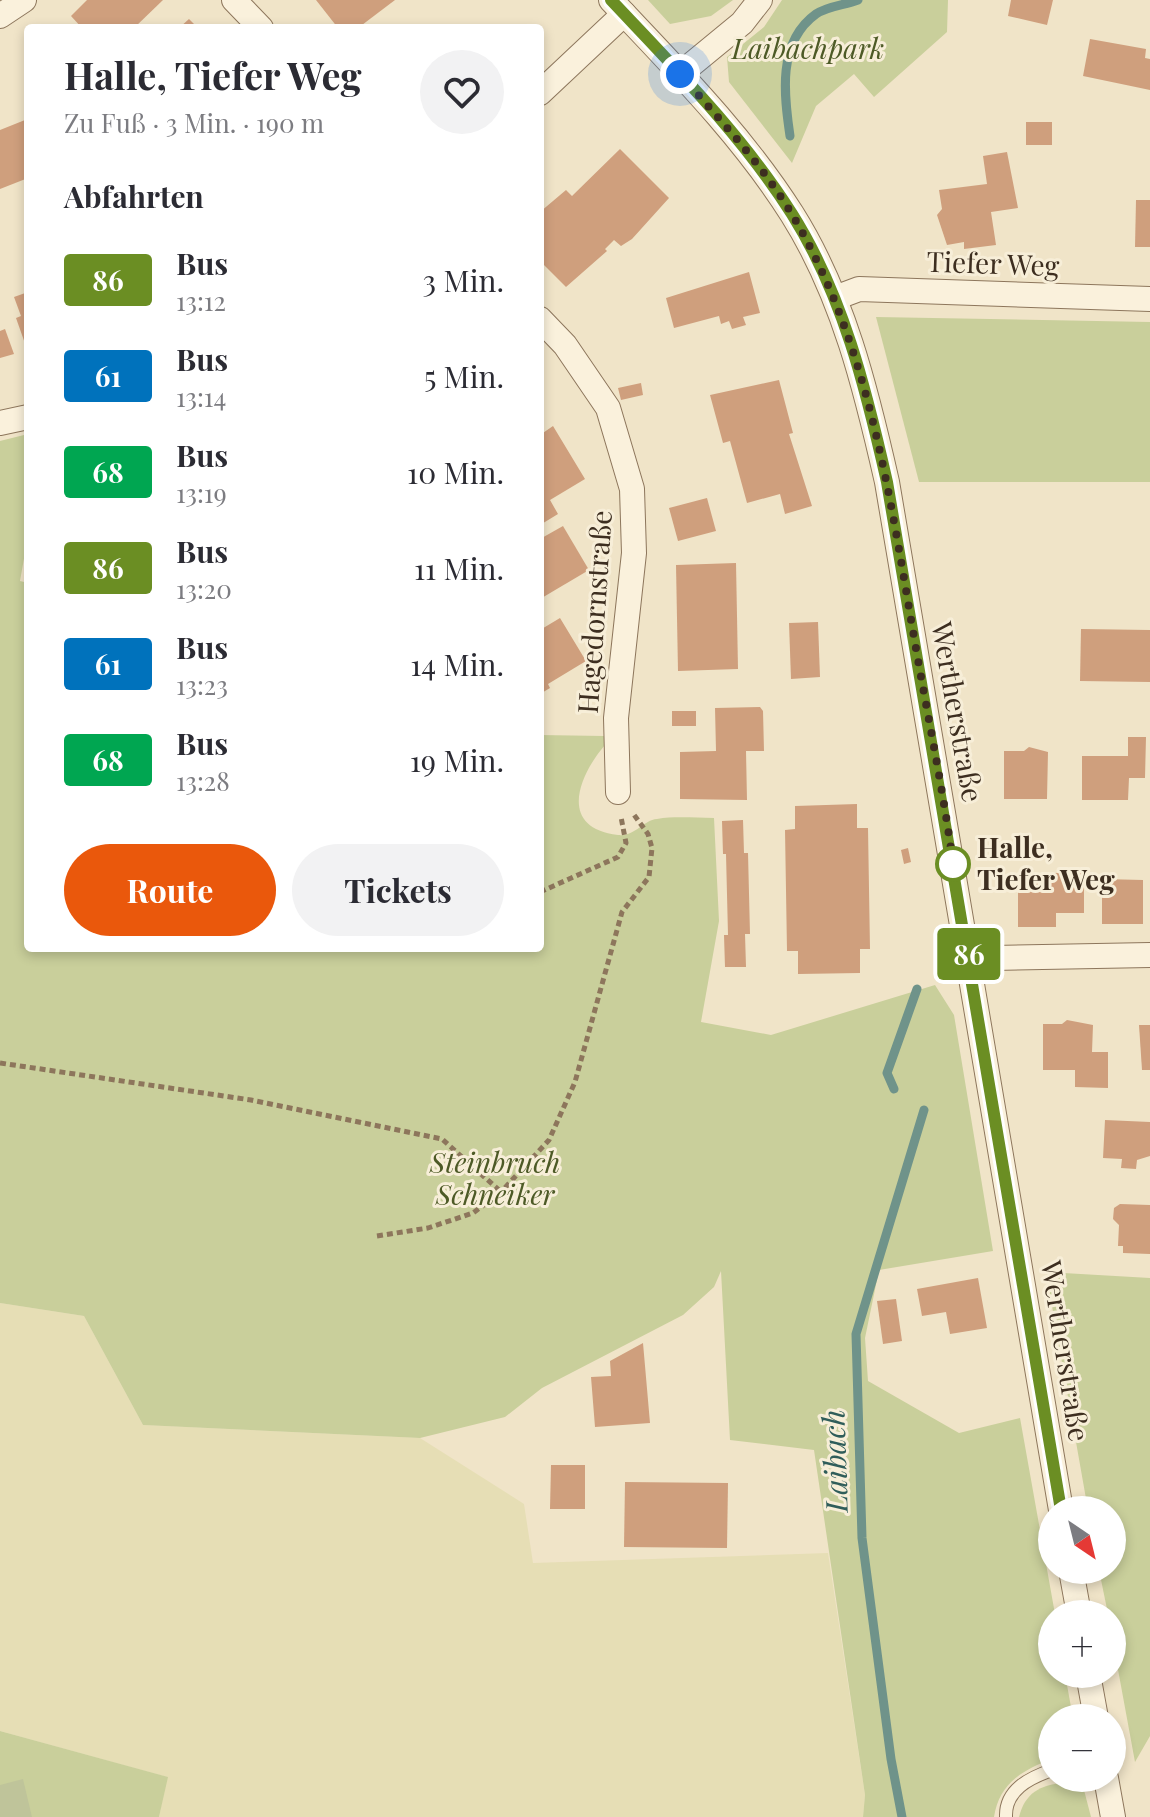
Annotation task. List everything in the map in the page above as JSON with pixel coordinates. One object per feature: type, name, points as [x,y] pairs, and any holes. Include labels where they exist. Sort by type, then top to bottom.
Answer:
[{"type":"street","points":[[0,16],[24,0]]},
{"type":"street","points":[[234,0],[257,24]]},
{"type":"street","points":[[680,74],[742,23],[760,0]]},
{"type":"street","points":[[544,89],[617,7]]},
{"type":"street","name":"Wertherstraße","points":[[617,7],[749,153],[792,215],[835,298],[867,399],[887,482],[971,962],[1059,1496]]},
{"type":"street","name":"Tiefer Weg","points":[[835,298],[859,289],[1150,299]]},
{"type":"street","name":"Hagedornstraße","points":[[544,323],[565,345],[608,408],[632,489],[634,553],[616,718],[618,792]]},
{"type":"street","points":[[0,423],[24,418]]},
{"type":"street","points":[[971,962],[993,958],[1150,955]]},
{"type":"street","points":[[1109,1792],[1113,1817]]},
{"type":"lane","points":[[1006,1817],[1008,1798],[1021,1785],[1038,1777]]},
{"type":"path","points":[[544,890],[603,867],[623,851],[626,843],[618,792]]},
{"type":"path","points":[[377,1236],[428,1228],[473,1213],[501,1192],[549,1140],[575,1082],[622,912],[649,877],[652,848],[648,834],[618,792]]},
{"type":"path","points":[[0,1063],[251,1100],[442,1139],[501,1192]]},
{"type":"shaded area","points":[[0,1303],[84,1316],[143,1425],[420,1438],[524,1504],[533,1563],[828,1553],[865,1795],[863,1817],[159,1817],[167,1777],[0,1731]]},
{"type":"green space","points":[[648,0],[733,0],[711,16],[670,24]]},
{"type":"green space","name":"Laibachpark","points":[[782,0],[948,0],[947,32],[874,97],[854,74],[816,106],[792,163],[729,82],[727,57],[764,27]]},
{"type":"green space","points":[[876,317],[1150,322],[1150,482],[919,482]]},
{"type":"green space","name":"Steinbruch Schneiker","points":[[24,435],[24,558],[20,581],[24,582],[24,952],[544,952],[544,735],[604,736],[605,745],[587,771],[579,799],[580,811],[587,822],[599,830],[624,835],[657,819],[714,818],[719,921],[701,1022],[771,1035],[935,985],[954,1015],[993,1251],[879,1270],[865,1338],[868,1381],[959,1433],[1020,1418],[1038,1519],[1038,1584],[1050,1584],[1052,1600],[1038,1600],[1038,1688],[1068,1688],[1070,1704],[1038,1704],[1038,1765],[1022,1773],[1007,1787],[994,1817],[863,1817],[865,1795],[814,1450],[730,1440],[721,1271],[714,1287],[683,1315],[542,1388],[505,1417],[420,1438],[143,1425],[84,1316],[0,1303],[0,441]]},
{"type":"green space","points":[[1046,1272],[1150,1278],[1150,1736],[1135,1762],[1121,1688],[1126,1688],[1126,1600],[1105,1600],[1102,1584],[1126,1584],[1126,1496],[1086,1496]]},
{"type":"green space","points":[[0,1731],[168,1777],[159,1817],[0,1817]]},
{"type":"green space","points":[[23,1779],[32,1817],[0,1817],[0,1785]]},
{"type":"green space","points":[[1035,1792],[1085,1792],[1091,1817],[1019,1817],[1025,1802]]},
{"type":"building","points":[[87,0],[163,0],[138,24],[78,24],[71,16]]},
{"type":"building","points":[[316,0],[395,0],[363,24],[335,24]]},
{"type":"building","points":[[1011,0],[1053,0],[1047,25],[1008,16]]},
{"type":"building","points":[[1090,39],[1146,49],[1145,58],[1150,59],[1150,90],[1083,76]]},
{"type":"building","points":[[24,120],[24,180],[0,189],[0,130]]},
{"type":"building","points":[[1026,122],[1052,122],[1052,145],[1026,145]]},
{"type":"building","points":[[620,149],[669,198],[632,239],[621,246],[614,240],[605,249],[607,251],[566,287],[544,265],[544,209],[566,190],[572,196]]},
{"type":"building","points":[[1007,152],[1018,208],[991,212],[996,245],[964,249],[964,242],[947,245],[937,215],[942,209],[939,190],[987,184],[983,156]]},
{"type":"building","points":[[1136,200],[1150,200],[1150,247],[1135,247]]},
{"type":"building","points":[[749,272],[760,313],[743,317],[746,325],[732,329],[729,321],[721,324],[719,316],[674,328],[666,298]]},
{"type":"building","points":[[24,293],[24,341],[16,318],[21,316],[14,297]]},
{"type":"building","points":[[5,329],[14,354],[0,358],[0,331]]},
{"type":"building","points":[[779,380],[793,433],[789,434],[812,506],[785,514],[780,494],[747,503],[730,441],[723,443],[710,395]]},
{"type":"building","points":[[641,383],[643,395],[621,400],[618,388]]},
{"type":"building","points":[[553,426],[585,479],[550,500],[558,514],[544,523],[544,432]]},
{"type":"building","points":[[707,498],[716,531],[678,541],[669,508]]},
{"type":"building","points":[[563,526],[589,570],[544,597],[544,537]]},
{"type":"building","points":[[736,563],[738,669],[678,671],[676,565]]},
{"type":"building","points":[[560,618],[586,661],[548,684],[550,688],[544,692],[544,628]]},
{"type":"building","points":[[818,622],[820,677],[791,679],[789,623]]},
{"type":"building","points":[[1081,629],[1150,630],[1150,682],[1080,681]]},
{"type":"building","points":[[760,707],[763,711],[764,751],[746,751],[747,800],[680,799],[680,752],[716,751],[715,708]]},
{"type":"building","points":[[672,711],[696,711],[696,726],[672,726]]},
{"type":"building","points":[[1128,737],[1146,737],[1145,778],[1129,778],[1128,800],[1082,800],[1082,756],[1128,756]]},
{"type":"building","points":[[1029,747],[1048,752],[1047,799],[1004,799],[1004,751],[1024,751]]},
{"type":"building","points":[[857,804],[857,828],[868,828],[870,949],[860,949],[860,973],[798,974],[798,951],[787,951],[785,830],[795,829],[795,806]]},
{"type":"building","points":[[743,820],[744,853],[748,853],[750,934],[745,934],[746,967],[725,967],[724,935],[728,935],[722,821]]},
{"type":"building","points":[[908,848],[911,862],[904,864],[901,850]]},
{"type":"building","points":[[1084,872],[1084,913],[1056,913],[1056,927],[1018,927],[1018,879],[1055,879],[1055,873]]},
{"type":"building","points":[[1102,879],[1143,880],[1143,924],[1102,924]]},
{"type":"building","points":[[1067,1020],[1093,1025],[1092,1052],[1108,1052],[1108,1088],[1075,1087],[1075,1070],[1043,1070],[1043,1024],[1062,1024]]},
{"type":"building","points":[[1139,1025],[1150,1025],[1150,1070],[1142,1070]]},
{"type":"building","points":[[1105,1120],[1150,1122],[1150,1156],[1137,1160],[1136,1169],[1121,1168],[1122,1159],[1103,1158]]},
{"type":"building","points":[[1120,1204],[1150,1205],[1150,1254],[1123,1253],[1123,1246],[1118,1246],[1119,1225],[1113,1219],[1114,1208]]},
{"type":"building","points":[[978,1278],[987,1328],[950,1334],[946,1312],[922,1316],[917,1289]]},
{"type":"building","points":[[896,1299],[902,1341],[883,1344],[877,1301]]},
{"type":"building","points":[[643,1343],[650,1423],[595,1427],[591,1377],[611,1376],[610,1361]]},
{"type":"building","points":[[551,1465],[585,1465],[585,1509],[550,1509]]},
{"type":"building","points":[[625,1482],[728,1483],[727,1548],[624,1547]]},
{"type":"waterway","name":"Laibach","points":[[790,136],[785,87],[789,54],[795,39],[816,14],[858,0]]},
{"type":"waterway","name":"Laibach","points":[[894,1089],[887,1073],[917,989]]},
{"type":"waterway","name":"Laibach","points":[[902,1817],[891,1759],[862,1538],[856,1334],[924,1110]]},
{"type":"bus line","name":"86","points":[[611,0],[749,153],[792,215],[835,298],[855,355],[887,482],[1059,1496]]},
{"type":"place","name":"Halle, Tiefer Weg","points":[[953,864]]},
{"type":"route","points":[[680,74],[749,153],[792,215],[835,298],[855,355],[887,482],[953,864]]}]
